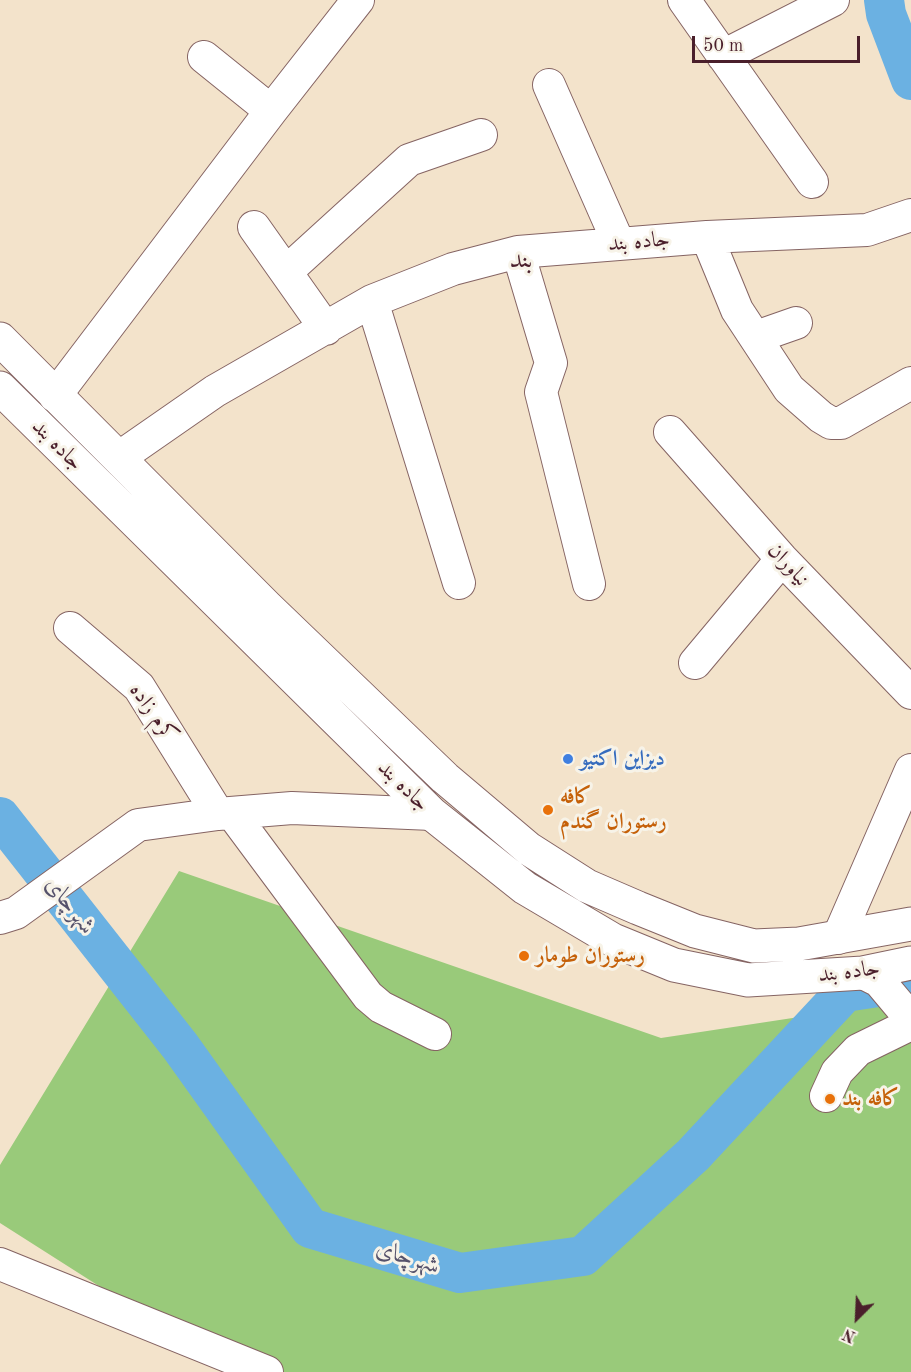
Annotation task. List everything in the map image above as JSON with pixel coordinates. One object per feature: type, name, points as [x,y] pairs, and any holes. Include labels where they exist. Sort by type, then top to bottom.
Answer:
[{"type":"main road","name":"جاده بند","points":[[0,339],[55,396],[120,457],[254,616],[432,814],[525,888],[613,940],[674,965],[748,980],[871,977],[911,963]]},
{"type":"main road","name":"جاده بند","points":[[0,388],[254,616],[529,849],[587,886],[695,931],[754,945],[799,944],[911,924]]},
{"type":"street","points":[[55,396],[358,0]]},
{"type":"street","points":[[684,0],[812,182]]},
{"type":"street","points":[[723,56],[833,0]]},
{"type":"street","points":[[204,57],[271,111]]},
{"type":"street","points":[[549,85],[620,244]]},
{"type":"street","points":[[286,272],[408,160],[418,154],[481,135]]},
{"type":"street","name":"جاده بند","points":[[120,457],[215,391],[372,302],[453,269],[518,252],[706,237],[867,230],[911,215]]},
{"type":"street","points":[[254,227],[326,329]]},
{"type":"street","points":[[706,237],[737,310],[789,389],[831,423],[841,423],[911,383]]},
{"type":"street","points":[[518,252],[551,363],[542,392],[589,585]]},
{"type":"street","points":[[372,302],[459,583]]},
{"type":"street","points":[[756,337],[796,323]]},
{"type":"street","name":"نیاوران","points":[[670,432],[782,559],[911,693]]},
{"type":"street","points":[[695,663],[782,559]]},
{"type":"street","name":"کرم زاده","points":[[70,628],[139,687],[225,814],[368,996],[381,1007],[435,1034]]},
{"type":"street","points":[[838,938],[911,770]]},
{"type":"street","points":[[8,915],[138,825],[292,808],[432,814]]},
{"type":"street","points":[[826,1096],[837,1072],[858,1050],[907,1026],[910,1018],[871,977]]},
{"type":"street","points":[[0,1264],[267,1372]]},
{"type":"green space","points":[[179,871],[661,1038],[911,1000],[911,1372],[234,1372],[0,1223],[0,1165]]},
{"type":"waterway","points":[[884,0],[886,14],[911,80]]},
{"type":"waterway","name":"شهرچای","points":[[0,817],[180,1046],[310,1228],[460,1273],[583,1256],[693,1155],[845,992],[911,982]]},
{"type":"place","name":"دیزاین اکتیو","points":[[568,759]]},
{"type":"place","name":"کافه رستوران گندم","points":[[548,810]]},
{"type":"place","name":"رستوران طومار","points":[[524,956]]},
{"type":"place","name":"کافە بند","points":[[830,1099]]},
{"type":"district","name":"بند","points":[[521,260]]}]
